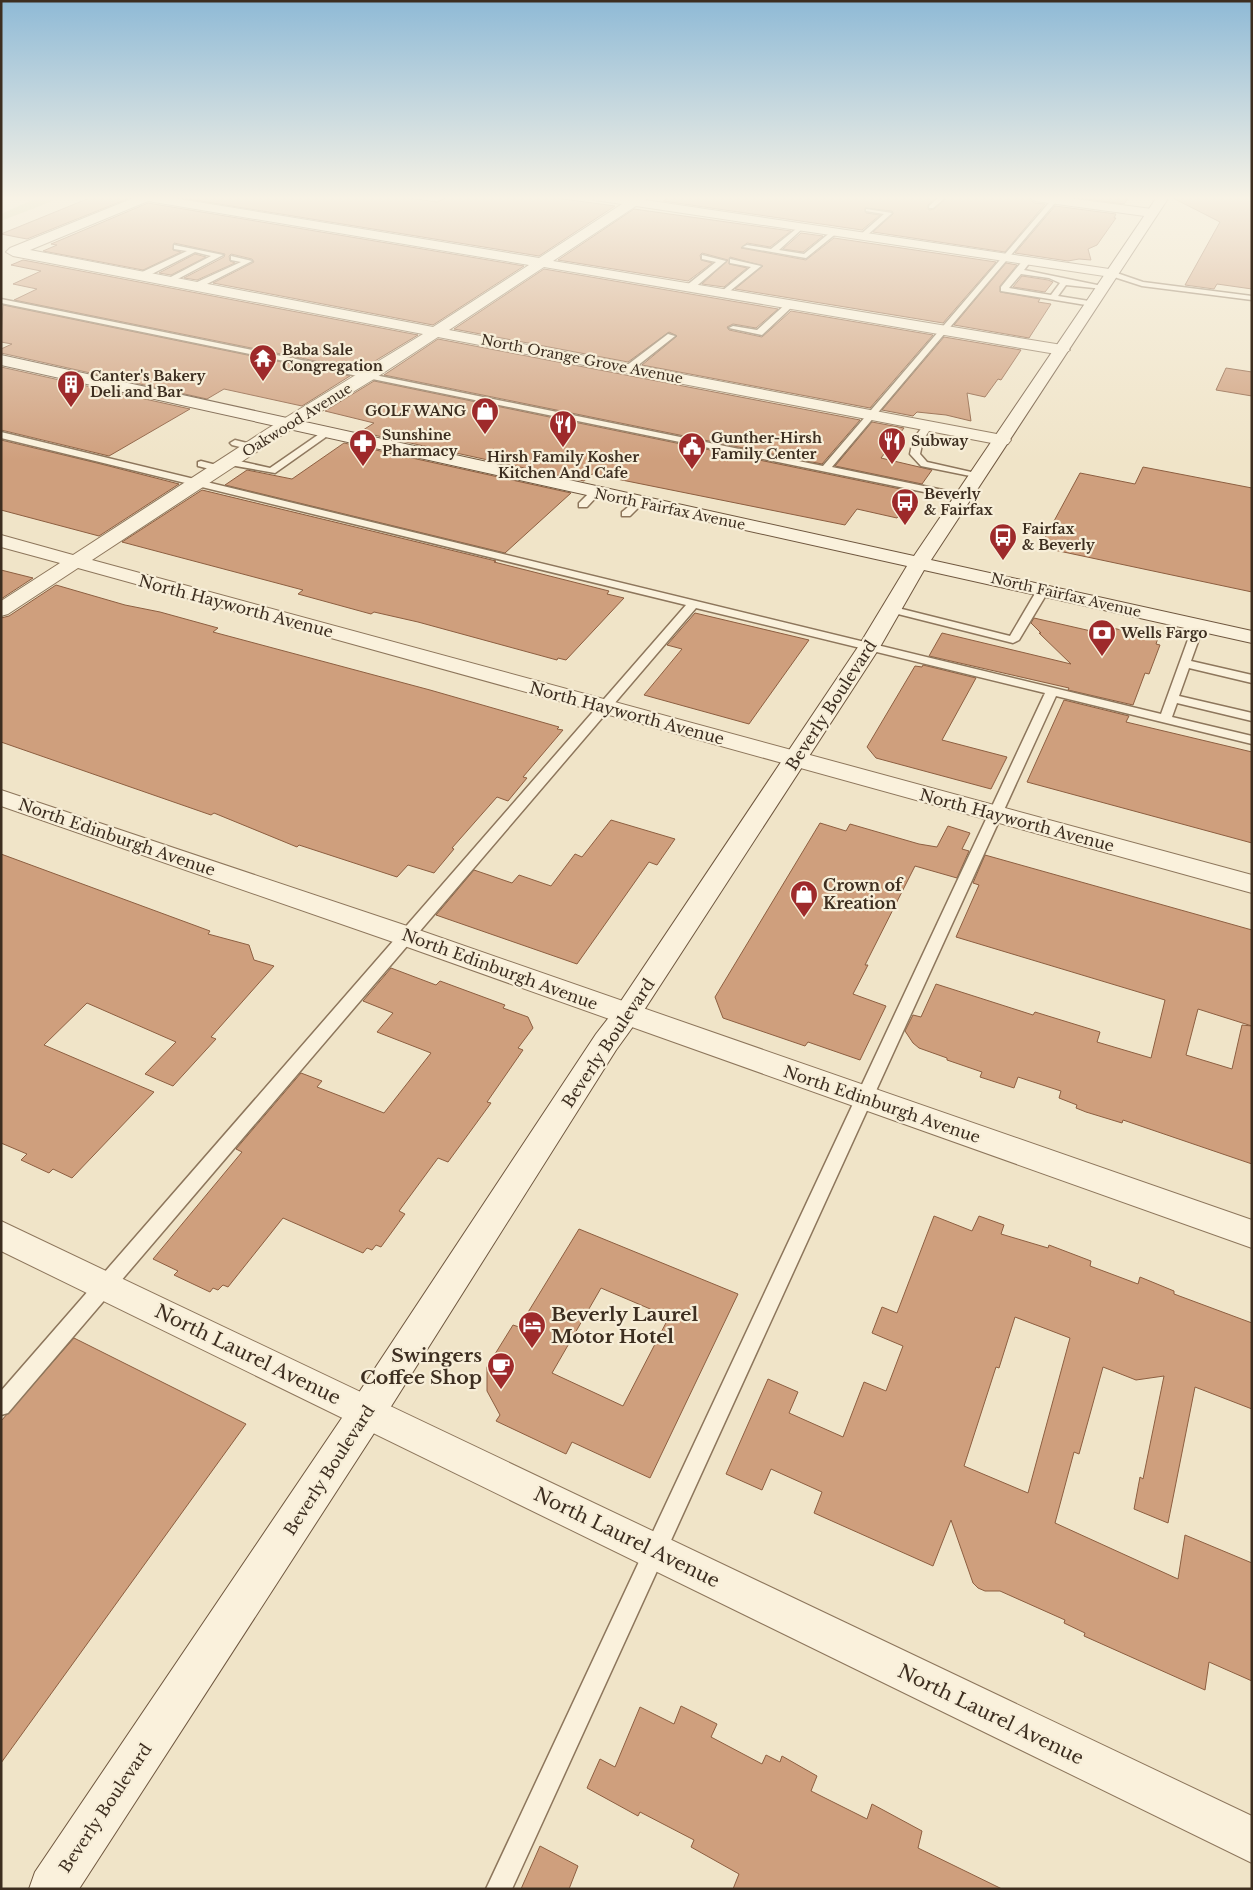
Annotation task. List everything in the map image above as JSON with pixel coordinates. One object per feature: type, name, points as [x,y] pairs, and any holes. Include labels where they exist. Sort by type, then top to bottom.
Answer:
[{"type":"street","name":"North Orange Grove Avenue","points":[[199,285],[1002,440]]},
{"type":"street","name":"Oakwood Avenue","points":[[1,610],[225,466],[244,445],[290,423],[368,376],[506,285]]},
{"type":"street","points":[[679,285],[1062,350]]},
{"type":"street","name":"Beverly Boulevard","points":[[52,1889],[367,1412],[606,1042],[627,1014],[796,759],[962,497],[1103,287]]},
{"type":"street","name":"North Fairfax Avenue","points":[[1,360],[290,423],[595,493],[632,508],[919,563],[1252,637]]},
{"type":"street","name":"North Hayworth Avenue","points":[[1,541],[1252,884]]},
{"type":"street","name":"North Edinburgh Avenue","points":[[1,798],[406,936],[1252,1234]]},
{"type":"street","name":"North Laurel Avenue","points":[[1,1235],[1252,1840]]},
{"type":"lane","points":[[725,293],[734,285]]},
{"type":"lane","points":[[824,469],[873,414],[942,329],[996,285]]},
{"type":"lane","points":[[1052,298],[1062,285]]},
{"type":"lane","points":[[1089,285],[1103,287]]},
{"type":"lane","points":[[1151,285],[1252,298]]},
{"type":"lane","points":[[1214,285],[1252,291]]},
{"type":"lane","points":[[993,287],[1092,304]]},
{"type":"lane","points":[[1,301],[962,497]]},
{"type":"lane","points":[[734,328],[759,333],[791,304]]},
{"type":"lane","points":[[629,368],[671,336]]},
{"type":"lane","points":[[928,425],[918,440],[915,454],[924,464],[977,476]]},
{"type":"lane","points":[[201,464],[272,471],[328,432]]},
{"type":"lane","points":[[1,435],[1252,740]]},
{"type":"lane","points":[[582,505],[595,493]]},
{"type":"lane","points":[[890,609],[1013,640],[1043,590]]},
{"type":"lane","points":[[1,1406],[694,603]]},
{"type":"lane","points":[[1165,719],[1198,625]]},
{"type":"lane","points":[[1185,663],[1252,679]]},
{"type":"lane","points":[[499,1889],[1052,692]]},
{"type":"lane","points":[[1172,698],[1252,717]]},
{"type":"building","points":[[19,285],[156,285],[418,335],[360,370],[14,300],[37,289]]},
{"type":"building","points":[[225,285],[494,285],[433,325]]},
{"type":"building","points":[[520,285],[639,285],[778,309],[756,328],[733,324],[727,327],[729,330],[762,337],[791,311],[933,335],[870,408],[642,365],[677,336],[669,332],[628,362],[454,329]]},
{"type":"building","points":[[740,285],[976,285],[943,323],[735,289]]},
{"type":"building","points":[[987,285],[1001,285],[1000,292],[1040,299],[1038,302],[1051,304],[1029,338],[954,325]]},
{"type":"building","points":[[1014,285],[1050,285],[1045,292],[1013,287]]},
{"type":"building","points":[[1186,285],[1216,285],[1214,289]]},
{"type":"building","points":[[1225,285],[1252,285],[1252,289]]},
{"type":"building","points":[[3,305],[350,376],[302,406],[224,389],[207,399],[1,353],[1,349],[12,344],[1,342]]},
{"type":"building","points":[[944,337],[1021,350],[1001,380],[998,379],[985,397],[967,393],[971,421],[946,415],[917,412],[913,416],[882,410]]},
{"type":"building","points":[[438,339],[860,420],[822,464],[384,375]]},
{"type":"building","points":[[1,367],[190,409],[109,456],[1,430]]},
{"type":"building","points":[[1226,368],[1252,372],[1252,396],[1216,390]]},
{"type":"building","points":[[374,381],[915,492],[897,518],[857,509],[845,525],[592,474],[584,481],[360,432],[374,423],[325,411]]},
{"type":"building","points":[[872,422],[904,428],[881,458],[932,470],[922,484],[835,466]]},
{"type":"building","points":[[1,440],[179,484],[99,536],[1,510]]},
{"type":"building","points":[[344,443],[571,493],[505,553],[225,485],[247,470],[292,479]]},
{"type":"building","points":[[1143,467],[1252,488],[1252,592],[1040,547],[1080,473],[1135,484]]},
{"type":"building","points":[[202,490],[496,561],[494,562],[609,591],[607,594],[624,598],[566,660],[558,658],[557,660],[418,622],[374,612],[371,614],[298,594],[303,590],[122,542]]},
{"type":"building","points":[[1,570],[33,578],[1,599]]},
{"type":"building","points":[[56,585],[125,605],[160,612],[218,628],[213,632],[430,690],[559,727],[557,729],[563,730],[523,777],[527,778],[508,801],[497,797],[452,848],[454,849],[434,873],[408,865],[397,877],[299,845],[297,847],[214,813],[211,815],[1,742],[1,618],[9,616]]},
{"type":"building","points":[[695,613],[809,640],[749,724],[644,695],[682,649],[667,645]]},
{"type":"building","points":[[1034,618],[1091,631],[1094,624],[1158,638],[1156,644],[1160,645],[1149,674],[1145,673],[1133,705],[1068,690],[1069,688],[929,656],[942,633],[1071,664],[1039,633],[1041,633],[1031,623]]},
{"type":"building","points":[[923,665],[976,678],[942,740],[1007,757],[991,789],[876,758],[867,747],[915,666],[922,667]]},
{"type":"building","points":[[1064,700],[1129,716],[1126,722],[1252,752],[1252,843],[1027,782]]},
{"type":"building","points":[[611,820],[675,839],[657,865],[649,862],[577,964],[436,915],[474,870],[512,883],[519,875],[551,886],[575,854],[582,857]]},
{"type":"building","points":[[820,823],[846,831],[850,824],[919,844],[937,847],[948,826],[970,833],[962,849],[969,851],[957,878],[915,866],[865,965],[868,965],[853,994],[886,1006],[860,1060],[808,1042],[805,1046],[723,1018],[715,997]]},
{"type":"building","points":[[1,854],[210,931],[208,934],[249,945],[254,960],[274,966],[211,1037],[216,1039],[173,1086],[145,1074],[176,1042],[87,1003],[44,1045],[154,1092],[72,1178],[53,1169],[49,1173],[21,1160],[27,1154],[1,1143]]},
{"type":"building","points":[[985,855],[1252,930],[1252,1026],[1252,1164],[1123,1120],[1122,1123],[1086,1112],[1076,1108],[1077,1105],[1059,1098],[1061,1091],[1018,1077],[1014,1088],[980,1077],[982,1072],[947,1060],[947,1058],[919,1048],[913,1043],[905,1031],[913,1015],[921,1017],[936,984],[1033,1015],[1035,1012],[1100,1032],[1097,1042],[1151,1058],[1165,1000],[956,937],[979,885],[973,883]],"holes":[[[1198,1009],[1252,1026],[1242,1025],[1232,1069],[1186,1055]]]},
{"type":"building","points":[[391,968],[436,985],[440,981],[505,1005],[503,1008],[528,1017],[533,1028],[518,1048],[523,1050],[487,1102],[491,1103],[448,1162],[438,1158],[399,1211],[405,1214],[381,1247],[376,1245],[372,1250],[367,1248],[363,1253],[283,1218],[228,1287],[223,1285],[218,1290],[213,1288],[210,1292],[174,1275],[178,1271],[153,1259],[242,1152],[236,1149],[301,1073],[322,1081],[317,1087],[384,1113],[431,1053],[377,1032],[393,1013],[363,1001]]},
{"type":"building","points":[[934,1216],[972,1231],[979,1216],[1004,1225],[1001,1234],[1048,1248],[1049,1245],[1091,1261],[1090,1266],[1138,1284],[1140,1277],[1174,1291],[1174,1294],[1252,1323],[1252,1409],[1195,1387],[1168,1523],[1134,1509],[1140,1477],[1143,1479],[1164,1376],[1136,1380],[1103,1367],[1079,1454],[1074,1452],[1055,1523],[1178,1579],[1185,1535],[1252,1563],[1252,1681],[1209,1662],[1205,1690],[1084,1636],[1085,1633],[1064,1623],[1065,1620],[1000,1591],[985,1591],[978,1588],[973,1583],[951,1520],[933,1566],[814,1513],[822,1492],[771,1469],[762,1490],[726,1474],[768,1379],[798,1392],[789,1413],[843,1437],[864,1382],[886,1391],[903,1346],[872,1333],[882,1307],[897,1313]],"holes":[[[1015,1317],[1070,1338],[1028,1493],[964,1466],[996,1367],[999,1368]]]},
{"type":"building","name":"Beverly Laurel Motor Hotel","points":[[579,1229],[738,1294],[650,1478],[572,1442],[566,1454],[496,1421],[500,1415],[487,1391],[487,1367],[513,1325],[519,1327]],"holes":[[[601,1288],[669,1317],[623,1406],[552,1373]]]},
{"type":"building","points":[[74,1338],[246,1424],[1,1763],[1,1421]]},
{"type":"building","points":[[681,1706],[717,1724],[711,1737],[762,1764],[766,1755],[780,1762],[782,1756],[817,1776],[811,1791],[867,1819],[872,1804],[922,1831],[918,1848],[1002,1889],[733,1889],[739,1874],[691,1847],[694,1840],[640,1812],[638,1816],[587,1788],[600,1759],[615,1767],[640,1707],[674,1724]]},
{"type":"building","points":[[540,1846],[578,1866],[569,1889],[521,1889]]},
{"type":"place","name":"Baba Sale Congregation","points":[[263,382]]},
{"type":"place","name":"Canter's Bakery Deli and Bar","points":[[71,408]]},
{"type":"place","name":"GOLF WANG","points":[[485,435]]},
{"type":"place","name":"Hirsh Family Kosher Kitchen And Cafe","points":[[563,448]]},
{"type":"place","name":"Subway","points":[[892,465]]},
{"type":"place","name":"Sunshine Pharmacy","points":[[363,467]]},
{"type":"place","name":"Gunther-Hirsh Family Center","points":[[692,470]]},
{"type":"place","name":"Beverly & Fairfax","points":[[905,526]]},
{"type":"place","name":"Fairfax & Beverly","points":[[1003,561]]},
{"type":"place","name":"Wells Fargo","points":[[1102,657]]},
{"type":"place","name":"Crown of Kreation","points":[[804,918]]},
{"type":"place","name":"Beverly Laurel Motor Hotel","points":[[532,1349]]},
{"type":"place","name":"Swingers Coffee Shop","points":[[501,1390]]}]
